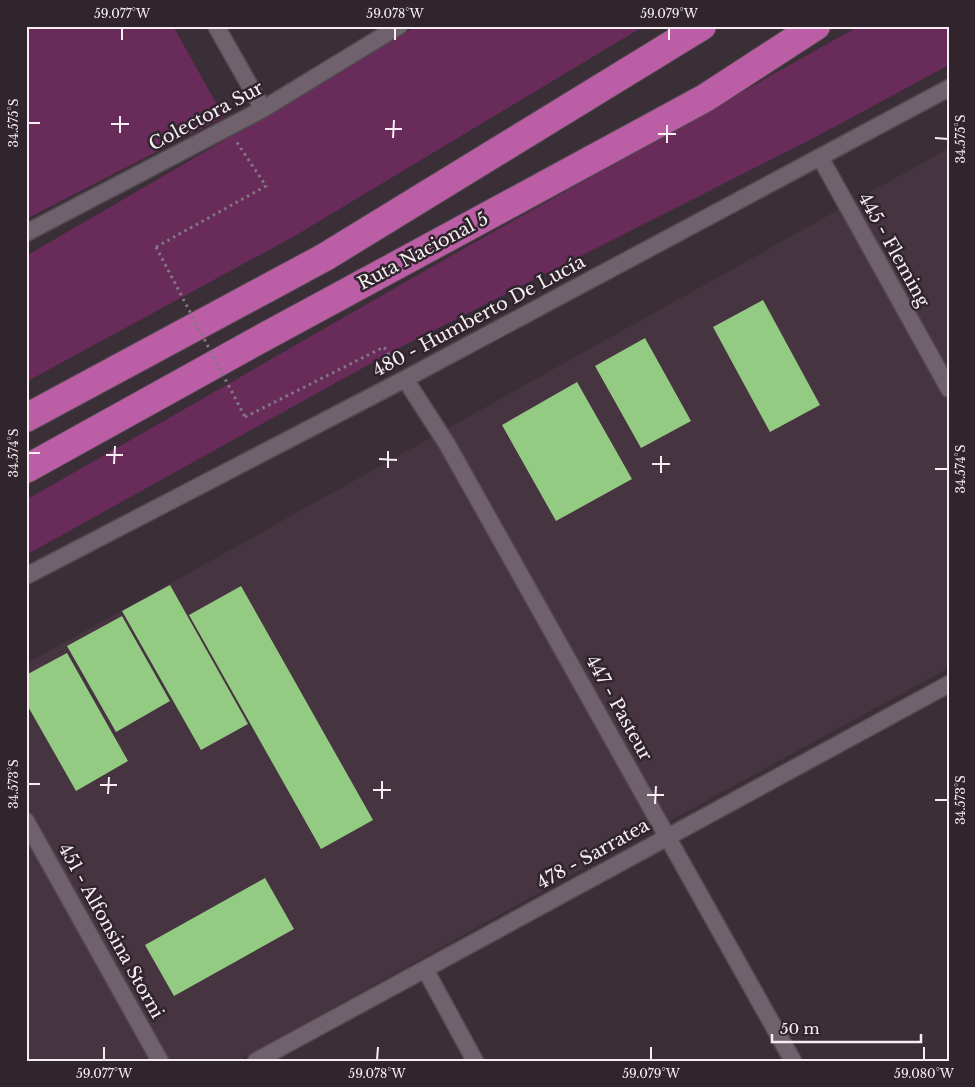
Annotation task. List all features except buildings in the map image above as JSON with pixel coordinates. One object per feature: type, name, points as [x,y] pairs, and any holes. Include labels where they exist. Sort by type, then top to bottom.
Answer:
[{"type":"highway","points":[[26,418],[325,257],[702,26]]},
{"type":"highway","name":"Ruta Nacional 5","points":[[26,469],[255,342],[705,98],[816,26]]},
{"type":"highway","points":[[705,98],[838,26]]},
{"type":"street","points":[[216,26],[263,109]]},
{"type":"street","name":"Colectora Sur","points":[[26,233],[263,109],[399,26]]},
{"type":"street","name":"480 - Humberto De Lucía","points":[[26,576],[404,378],[949,88]]},
{"type":"street","name":"445 - Fleming","points":[[820,157],[949,388]]},
{"type":"street","name":"447 - Pasteur","points":[[404,378],[447,444],[793,1061]]},
{"type":"street","name":"478 - Sarratea","points":[[256,1061],[949,684]]},
{"type":"street","name":"451 - Alfonsina Storni","points":[[26,821],[160,1061]]},
{"type":"street","points":[[424,969],[475,1061]]},
{"type":"path","points":[[228,128],[266,186],[156,247],[246,417],[384,347],[404,378]]},
{"type":"shaded area","points":[[26,26],[173,26],[224,117],[26,219]]},
{"type":"shaded area","points":[[416,26],[644,26],[293,237],[26,382],[26,256],[333,77]]},
{"type":"shaded area","points":[[859,26],[949,26],[949,65],[810,140],[395,350],[26,555],[26,500],[463,249]]},
{"type":"shaded area","points":[[949,148],[949,668],[587,866],[238,1061],[26,1061],[26,664]]}]
